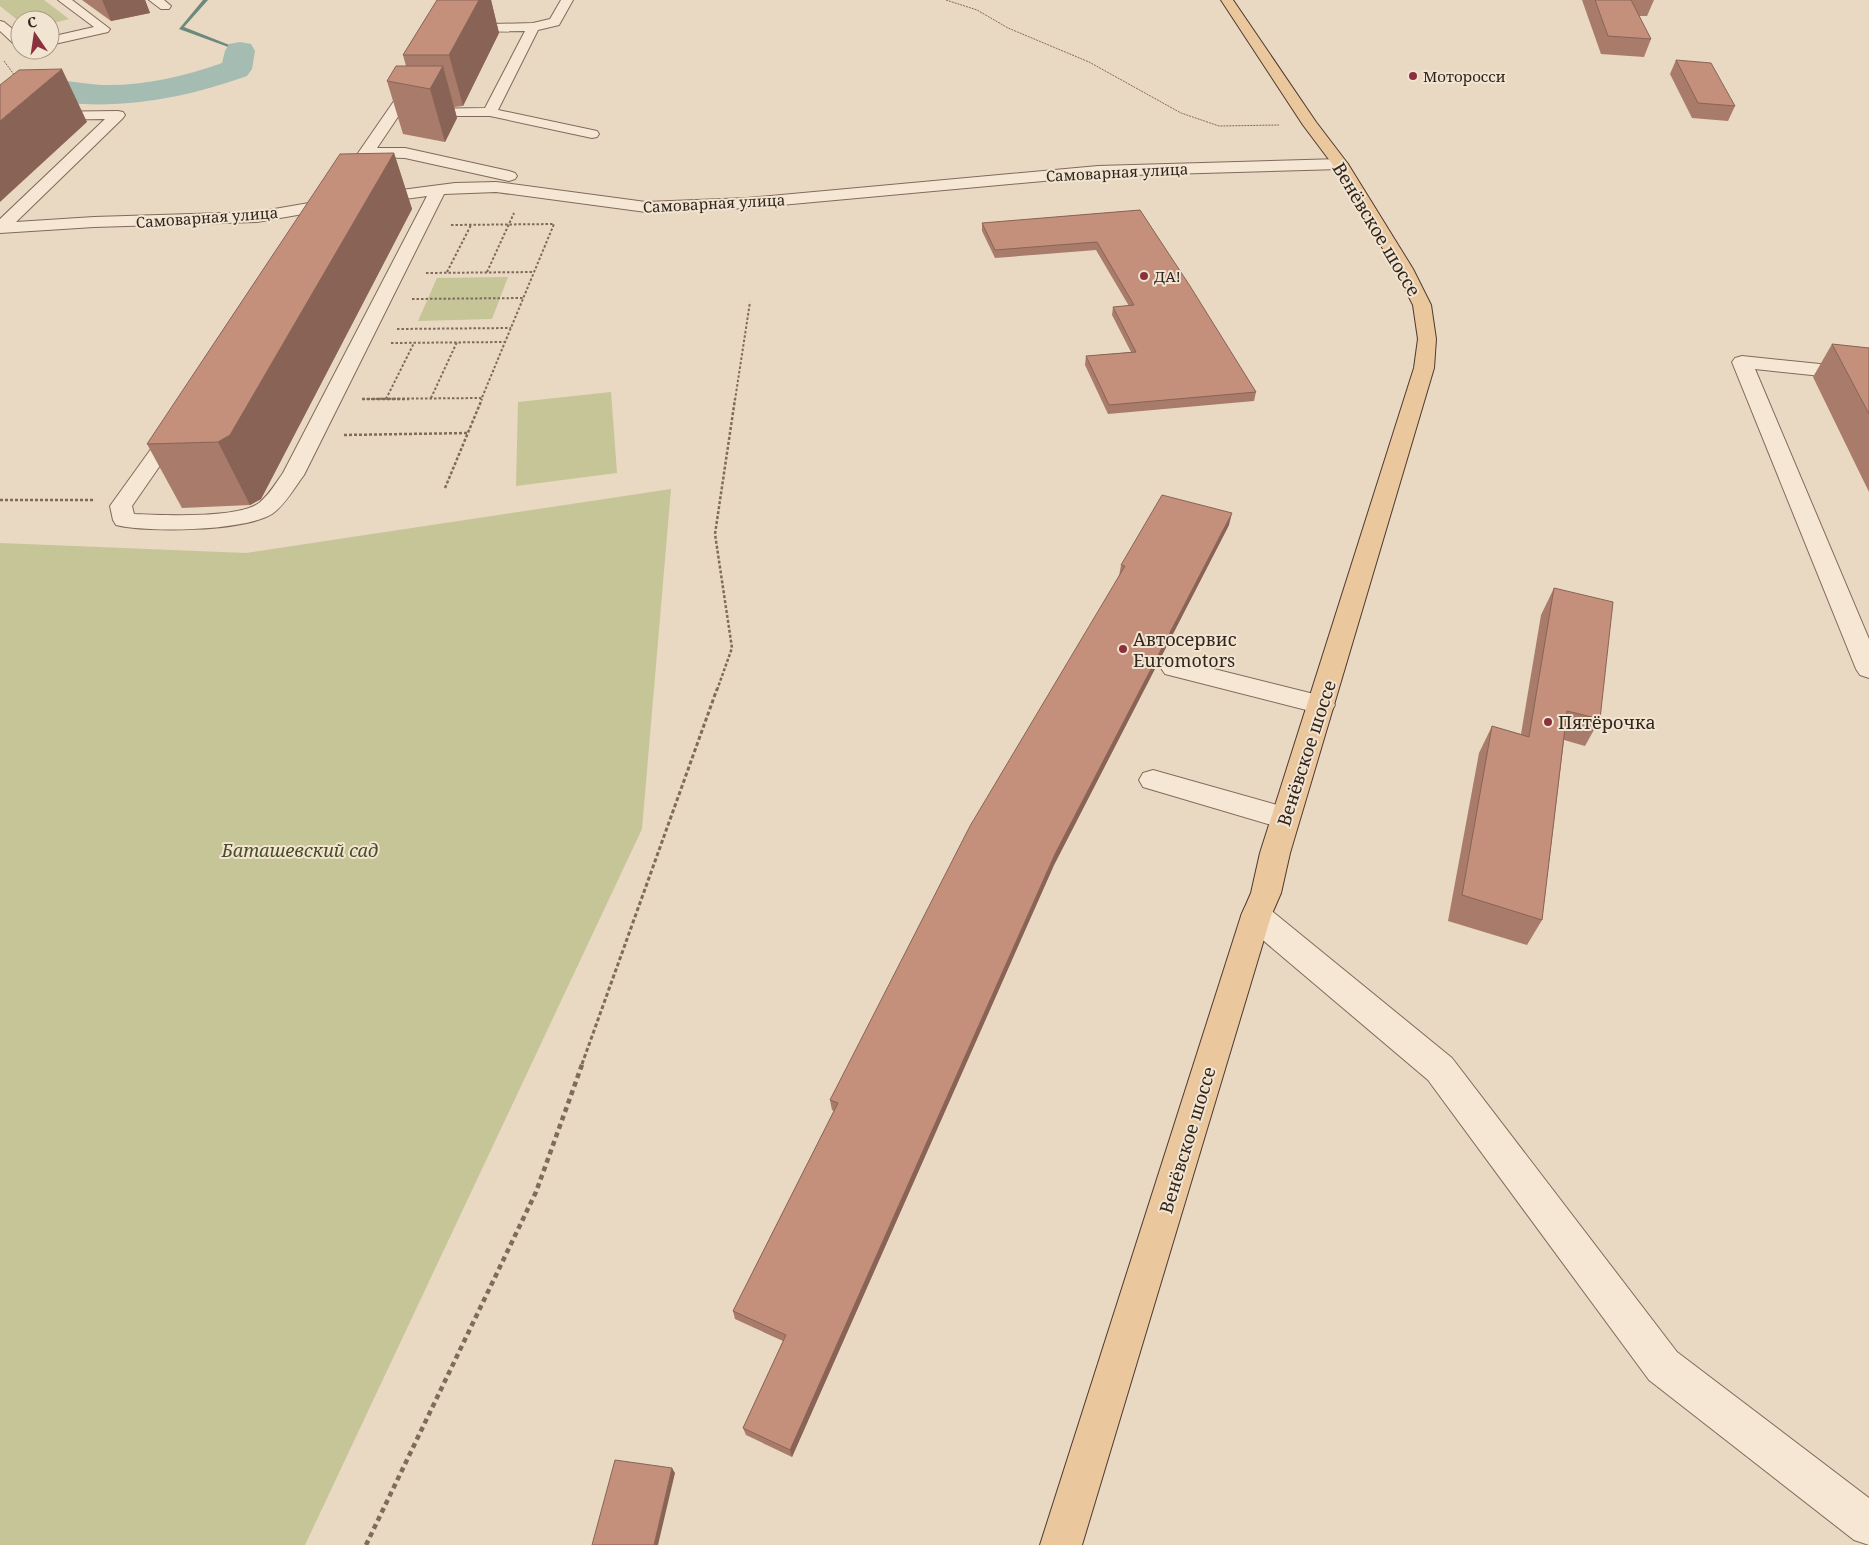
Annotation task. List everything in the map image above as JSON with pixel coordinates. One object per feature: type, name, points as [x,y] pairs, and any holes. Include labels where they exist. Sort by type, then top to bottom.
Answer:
[{"type":"main road","name":"Венёвское шоссе","points":[[1061,1545],[1256,916],[1266,893],[1271,866],[1285,818],[1322,704],[1424,368],[1427,339],[1422,305],[1404,269],[1340,164],[1310,125],[1227,0]]},
{"type":"street","points":[[60,39],[104,29],[64,0]]},
{"type":"street","points":[[462,14],[449,32],[534,27],[555,22],[567,0]]},
{"type":"street","points":[[0,25],[10,34]]},
{"type":"street","points":[[490,112],[534,27]]},
{"type":"street","points":[[315,228],[425,67]]},
{"type":"street","points":[[393,113],[490,112],[592,134]]},
{"type":"street","points":[[0,144],[36,116],[118,115],[0,228]]},
{"type":"street","points":[[366,152],[406,154],[514,177],[519,189]]},
{"type":"street","name":"Самоварная улица","points":[[0,228],[94,222],[257,216],[438,190],[496,187],[646,207],[746,204],[1098,171],[1340,164]]},
{"type":"street","points":[[187,412],[121,506],[124,520],[162,522],[233,518],[265,510],[293,475],[438,190]]},
{"type":"street","points":[[1869,375],[1742,362],[1869,669]]},
{"type":"street","points":[[1174,668],[1322,704]]},
{"type":"street","points":[[1154,780],[1285,818]]},
{"type":"street","points":[[1256,916],[1440,1068],[1663,1366],[1869,1525]]},
{"type":"path","points":[[946,0],[977,10],[1008,28],[1089,62],[1181,113],[1219,126],[1310,125]]},
{"type":"path","points":[[3,53],[19,80]]},
{"type":"path","points":[[487,272],[509,225],[519,189]]},
{"type":"path","points":[[420,226],[554,224],[445,488]]},
{"type":"path","points":[[447,272],[471,225]]},
{"type":"path","points":[[396,273],[534,272]]},
{"type":"path","points":[[382,300],[523,298]]},
{"type":"path","points":[[366,1545],[536,1192],[732,648],[716,534],[750,302]]},
{"type":"path","points":[[364,337],[511,328]]},
{"type":"path","points":[[364,337],[414,343],[505,342]]},
{"type":"path","points":[[431,398],[457,342]]},
{"type":"path","points":[[386,399],[414,343]]},
{"type":"path","points":[[331,400],[482,398]]},
{"type":"path","points":[[313,435],[468,433]]},
{"type":"path","points":[[0,500],[126,500]]},
{"type":"green space","points":[[0,0],[44,0],[57,10],[10,10],[10,14],[0,6]]},
{"type":"green space","points":[[60,12],[69,19],[60,21]]},
{"type":"green space","points":[[508,277],[492,319],[418,321],[437,278]]},
{"type":"green space","points":[[611,392],[617,473],[516,486],[518,402]]},
{"type":"green space","name":"Баташевский сад","points":[[671,489],[642,829],[305,1545],[0,1545],[0,543],[246,553]]},
{"type":"building","points":[[437,0],[479,0],[449,55],[403,55]]},
{"type":"building","points":[[1595,0],[1631,0],[1651,39],[1608,36]]},
{"type":"building","points":[[1676,60],[1711,63],[1735,106],[1698,103]]},
{"type":"building","points":[[396,66],[443,66],[430,89],[387,81]]},
{"type":"building","points":[[62,69],[0,121],[0,85],[19,70]]},
{"type":"building","points":[[394,153],[230,435],[218,442],[147,444],[340,154]]},
{"type":"building","points":[[1140,210],[1256,392],[1109,405],[1086,356],[1136,352],[1113,307],[1134,305],[1097,242],[995,250],[982,223]]},
{"type":"building","points":[[1832,344],[1869,348],[1869,414]]},
{"type":"building","points":[[1162,495],[1232,513],[1055,854],[790,1450],[743,1428],[786,1335],[733,1311],[838,1103],[830,1100],[970,826],[1125,566],[1121,565]]},
{"type":"building","points":[[1554,588],[1613,602],[1600,719],[1567,711],[1542,920],[1462,895],[1492,726],[1529,737]]},
{"type":"building","points":[[615,1460],[672,1468],[654,1545],[592,1545]]},
{"type":"waterway","points":[[206,0],[181,28],[240,51]]},
{"type":"waterway","points":[[41,89],[111,95],[159,90],[190,84],[236,69],[240,51]]},
{"type":"place","name":"Моторосси","points":[[1413,76]]},
{"type":"place","name":"ДА!","points":[[1144,276]]},
{"type":"place","name":"Автосервис Euromotors","points":[[1123,649]]},
{"type":"place","name":"Пятёрочка","points":[[1548,722]]}]
